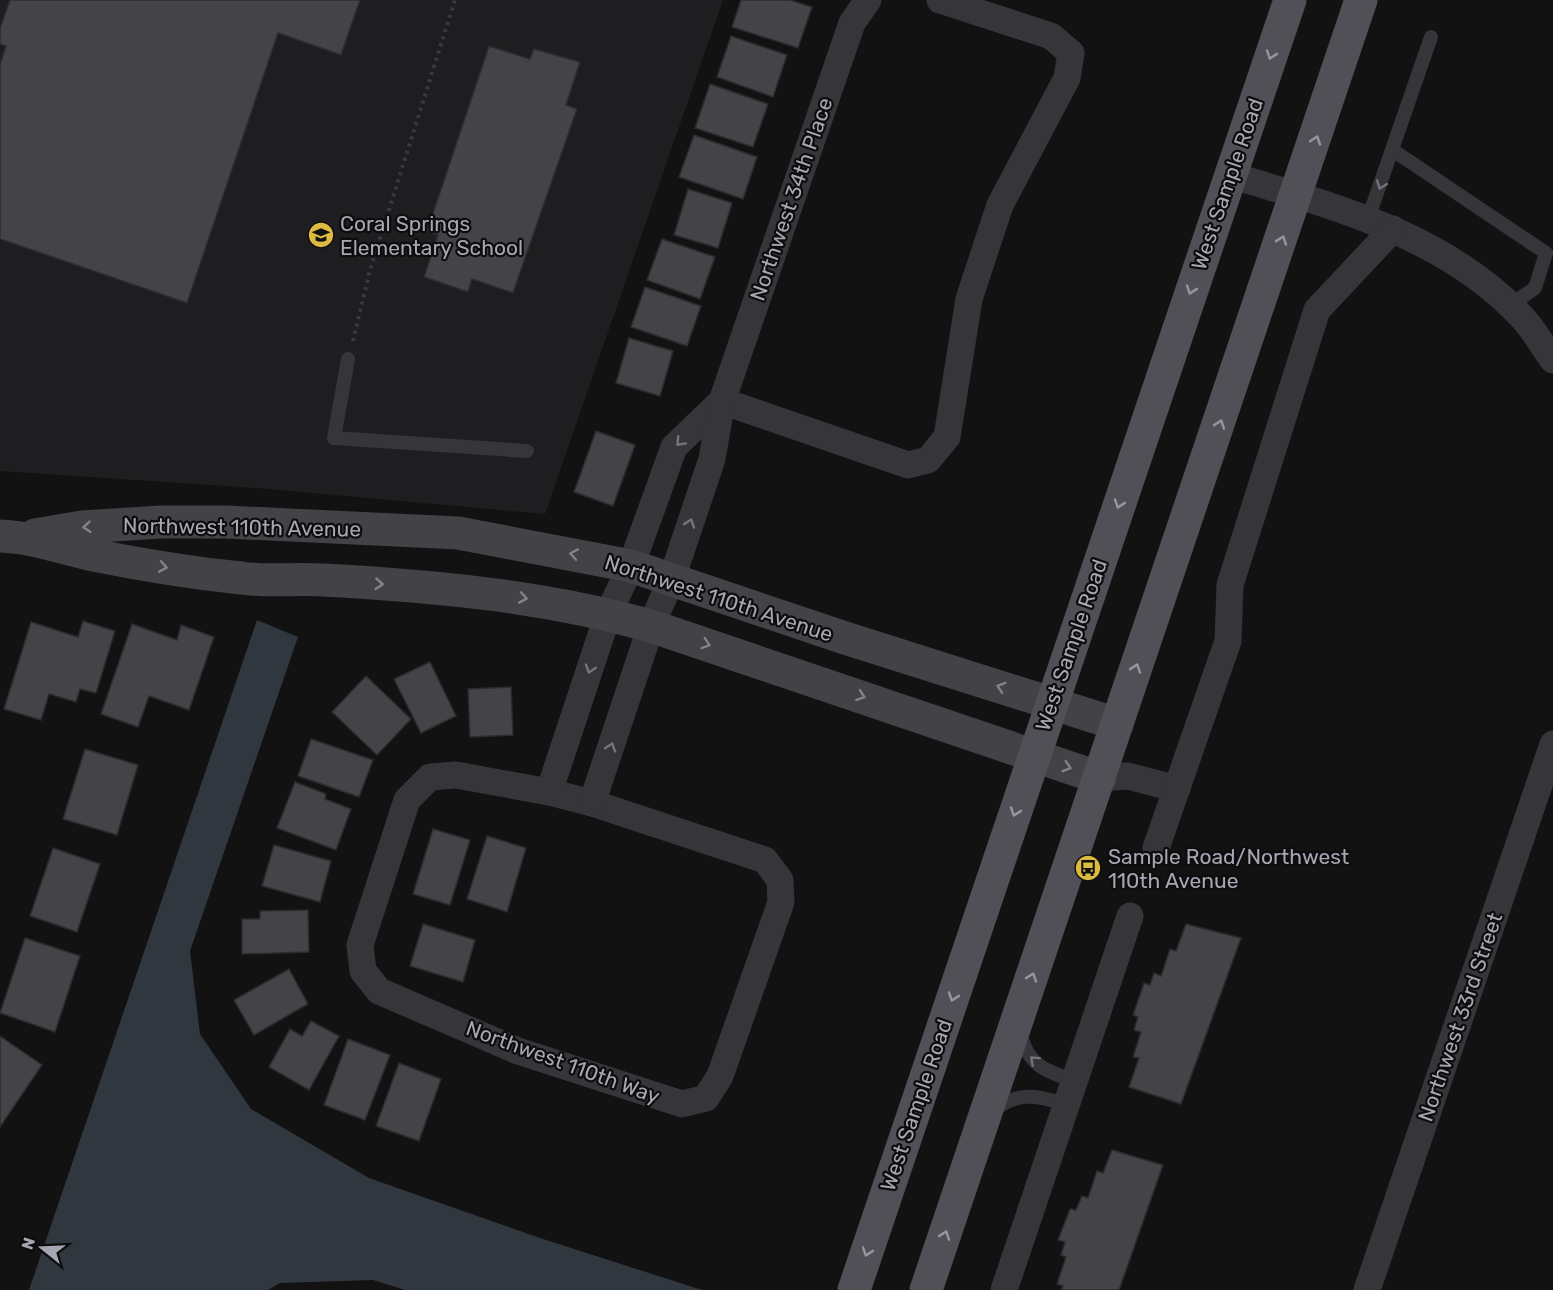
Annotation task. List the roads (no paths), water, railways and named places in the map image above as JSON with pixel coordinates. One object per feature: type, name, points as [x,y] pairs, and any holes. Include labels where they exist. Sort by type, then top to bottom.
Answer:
[{"type":"main road","name":"West Sample Road","points":[[854,1290],[1050,704],[1290,0]]},
{"type":"main road","points":[[926,1290],[1298,195],[1361,0]]},
{"type":"street","name":"Northwest 34th Place","points":[[592,803],[651,626],[672,578],[712,459],[722,401],[852,23],[868,0]]},
{"type":"street","points":[[722,401],[908,465],[928,460],[946,436],[969,299],[1000,205],[1067,78],[1071,53],[1051,36],[940,0]]},
{"type":"street","points":[[1230,175],[1368,219],[1465,267],[1521,315],[1553,360]]},
{"type":"street","points":[[1156,848],[1228,641],[1230,585],[1317,310],[1394,230]]},
{"type":"street","name":"Northwest 34th Place","points":[[549,792],[608,614],[631,566],[674,447],[722,401]]},
{"type":"street","name":"Northwest 110th Avenue","points":[[12,536],[82,527],[161,522],[226,522],[446,532],[631,566],[845,638],[1117,724]]},
{"type":"street","name":"Northwest 110th Avenue","points":[[12,536],[93,555],[234,578],[321,580],[465,590],[608,614],[651,626],[1034,757],[1100,777]]},
{"type":"street","name":"Northwest 33rd Street","points":[[1367,1290],[1553,744]]},
{"type":"street","name":"Northwest 110th Way","points":[[549,792],[456,775],[430,777],[407,800],[360,945],[363,971],[378,991],[518,1051],[682,1104],[706,1098],[720,1076],[781,902],[780,880],[765,860],[592,803]]},
{"type":"street","points":[[1100,777],[1128,776],[1177,789]]},
{"type":"street","points":[[549,792],[592,803]]},
{"type":"street","points":[[1004,1290],[1130,916]]},
{"type":"lane","points":[[1368,219],[1394,151],[1431,37]]},
{"type":"lane","points":[[1394,151],[1546,253],[1535,288],[1509,306]]},
{"type":"lane","points":[[348,359],[334,438],[527,451]]},
{"type":"lane","points":[[1018,1019],[1024,1050],[1033,1061],[1051,1073],[1071,1093]]},
{"type":"lane","points":[[984,1119],[1003,1102],[1021,1096],[1071,1093]]},
{"type":"place","name":"Coral Springs Elementary School","points":[[321,235]]},
{"type":"place","name":"Sample Road/Northwest 110th Avenue","points":[[1088,868]]}]
